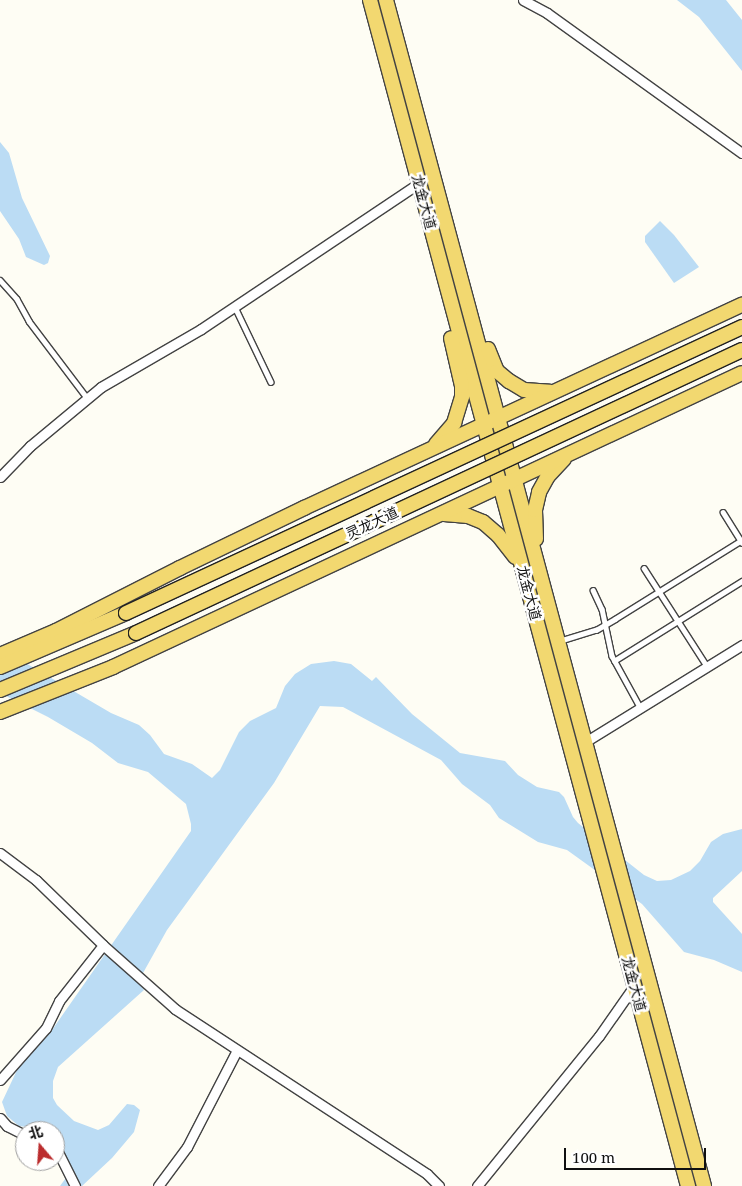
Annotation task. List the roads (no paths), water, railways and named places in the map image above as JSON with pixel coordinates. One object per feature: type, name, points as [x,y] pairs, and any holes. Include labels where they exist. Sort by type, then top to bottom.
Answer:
[{"type":"main road","name":"龙金大道","points":[[370,0],[688,1186]]},
{"type":"main road","name":"龙金大道","points":[[386,0],[704,1186]]},
{"type":"main road","points":[[452,245],[468,275],[491,359],[497,371],[524,390],[548,392],[563,388]]},
{"type":"main road","points":[[430,450],[454,423],[462,396],[462,386],[442,297],[438,256]]},
{"type":"main road","points":[[0,654],[56,631],[180,568],[742,305]]},
{"type":"main road","name":"灵龙大道","points":[[0,667],[126,613],[742,327]]},
{"type":"main road","name":"灵龙大道","points":[[0,690],[136,633],[742,350]]},
{"type":"main road","points":[[0,712],[104,671],[738,374]]},
{"type":"main road","points":[[537,564],[535,510],[539,492],[553,469],[579,449]]},
{"type":"main road","points":[[436,516],[459,514],[483,522],[502,539],[522,569]]},
{"type":"street","points":[[523,0],[547,13],[742,153]]},
{"type":"street","points":[[0,477],[30,446],[101,388],[201,330],[419,183]]},
{"type":"street","points":[[585,742],[742,645]]},
{"type":"street","points":[[0,853],[36,880],[103,946],[182,1014],[427,1174],[439,1186]]},
{"type":"street","points":[[0,1080],[46,1028],[59,1001],[103,946]]},
{"type":"street","points":[[477,1186],[599,1036],[634,986]]},
{"type":"street","points":[[158,1186],[187,1148],[237,1050]]},
{"type":"street","points":[[0,1118],[7,1126],[15,1130]]},
{"type":"street","points":[[65,1166],[75,1186]]},
{"type":"lane","points":[[0,280],[13,294],[29,321],[88,399]]},
{"type":"lane","points":[[234,307],[271,382]]},
{"type":"lane","points":[[558,642],[605,625],[742,542],[723,512]]},
{"type":"lane","points":[[644,568],[707,666]]},
{"type":"lane","points":[[614,661],[742,581]]},
{"type":"lane","points":[[593,590],[602,609],[614,661],[640,707]]},
{"type":"water","points":[[677,0],[726,0],[742,20],[742,71],[699,17]]},
{"type":"water","points":[[0,142],[9,153],[22,198],[50,256],[48,263],[44,265],[26,257],[19,239],[0,211]]},
{"type":"water","points":[[660,221],[674,235],[699,267],[674,283],[645,242],[645,236]]},
{"type":"water","points":[[0,648],[111,713],[139,725],[150,735],[164,754],[192,764],[212,778],[220,770],[239,732],[250,721],[276,708],[285,686],[295,674],[311,664],[334,661],[351,664],[372,681],[376,677],[412,714],[460,753],[505,761],[518,775],[537,787],[559,792],[564,797],[573,817],[578,823],[644,875],[657,881],[671,880],[690,871],[700,861],[711,842],[723,834],[742,829],[742,871],[713,898],[713,902],[742,934],[742,972],[714,960],[684,952],[642,904],[567,850],[538,842],[499,818],[490,805],[462,784],[441,760],[343,707],[320,706],[274,783],[167,930],[138,982],[144,990],[58,1067],[53,1081],[53,1098],[57,1105],[74,1121],[98,1130],[109,1125],[127,1104],[134,1105],[140,1110],[134,1132],[112,1158],[82,1186],[60,1186],[71,1171],[65,1153],[65,1121],[15,1121],[15,1123],[7,1116],[2,1102],[18,1068],[52,1030],[191,831],[191,824],[186,804],[148,772],[118,763],[92,743],[48,717],[0,693]]}]
